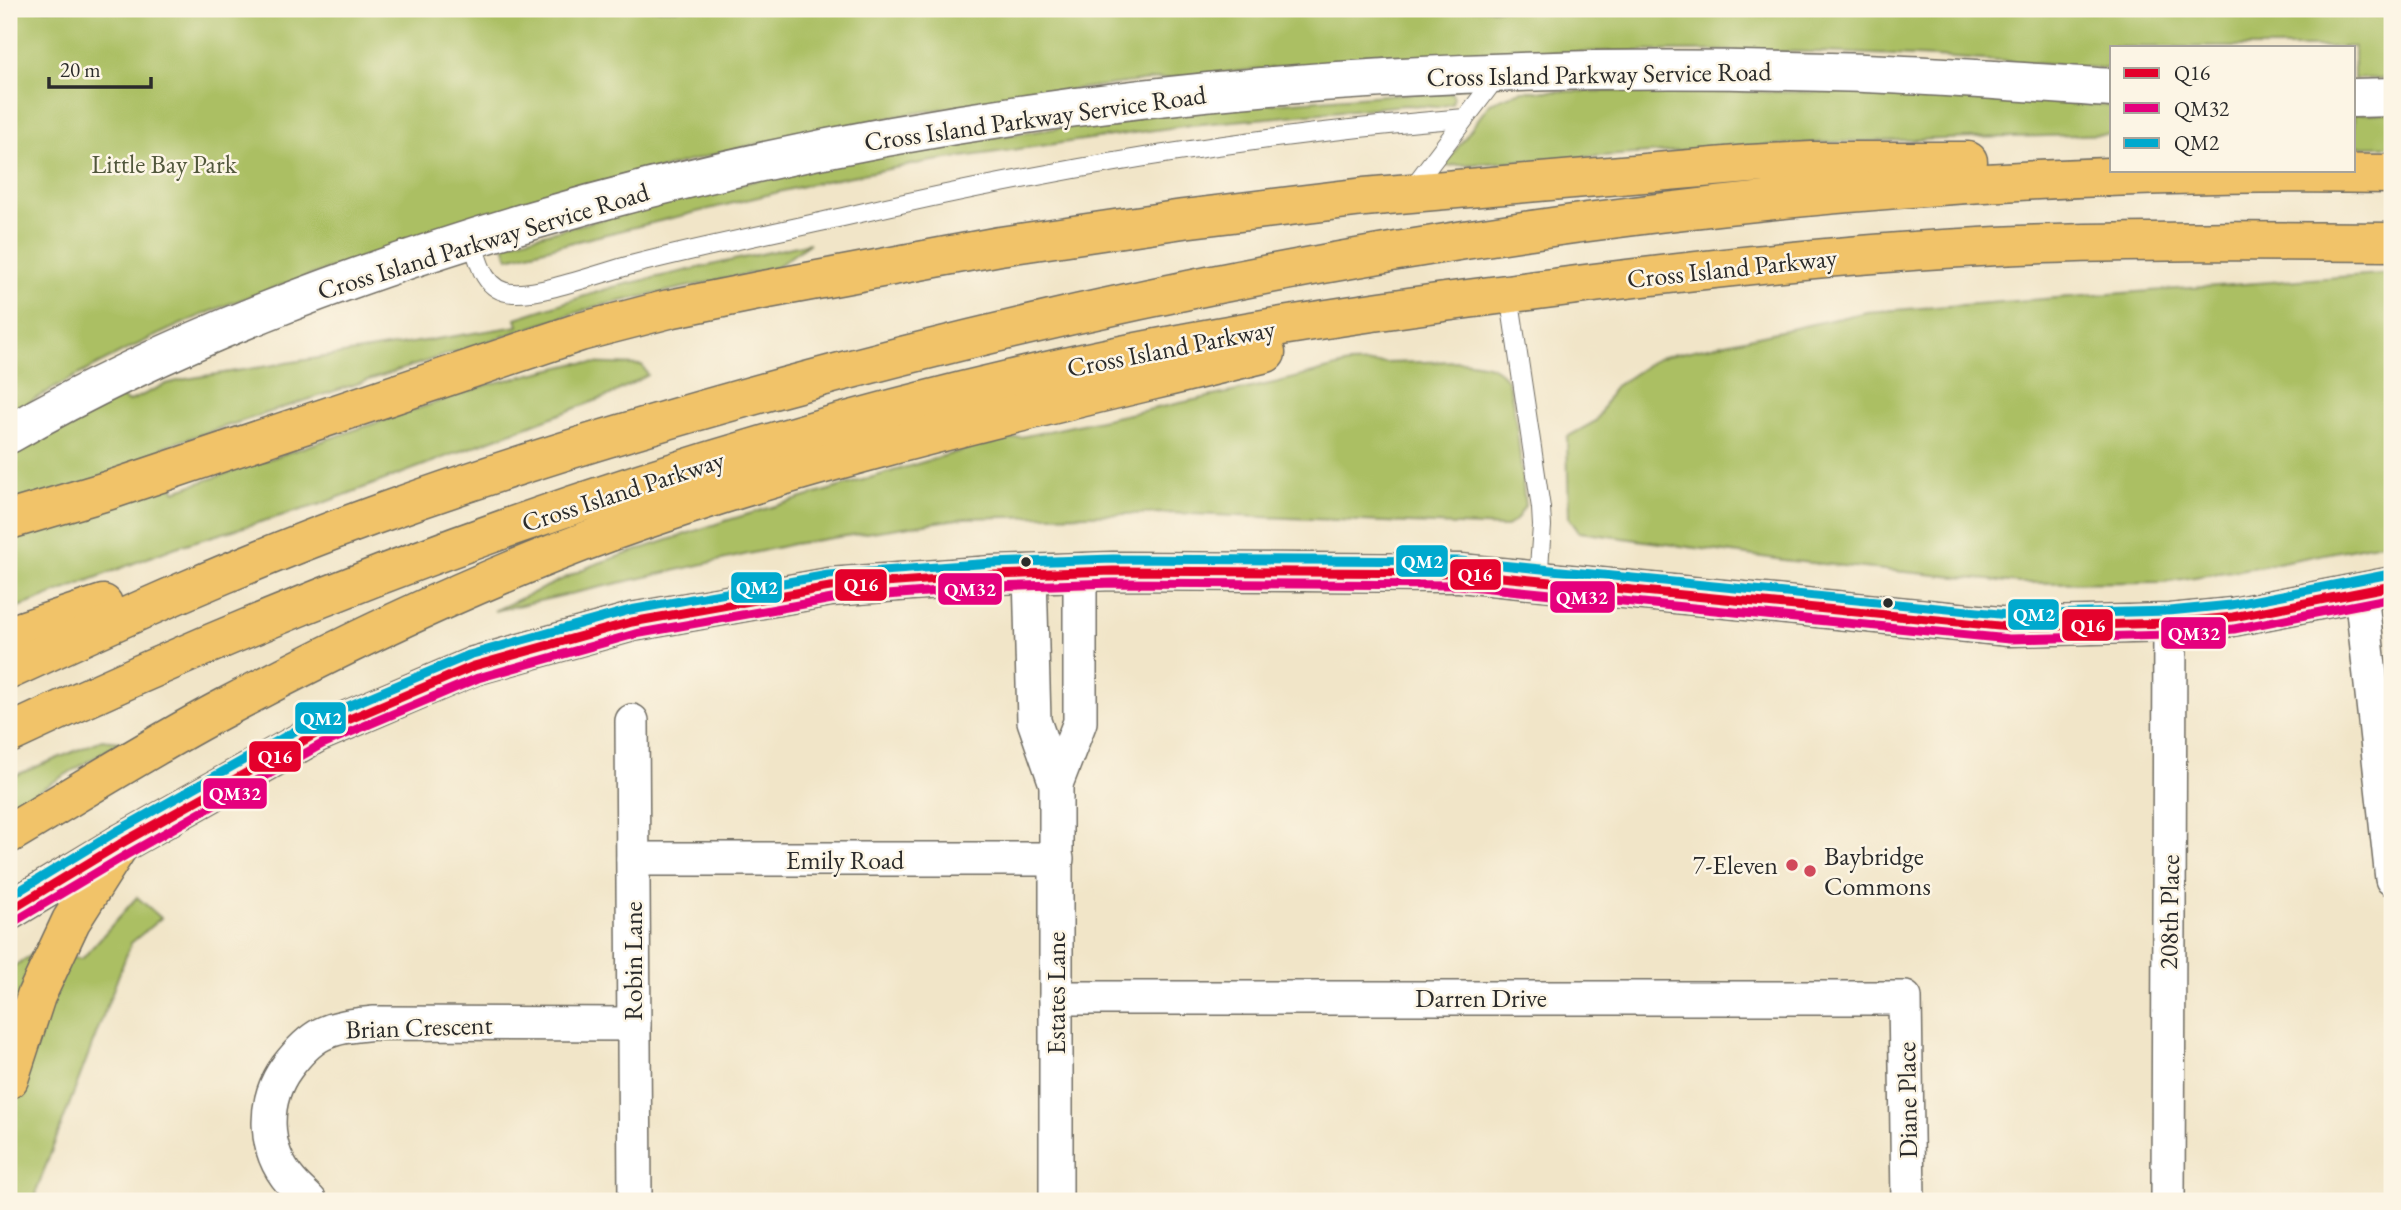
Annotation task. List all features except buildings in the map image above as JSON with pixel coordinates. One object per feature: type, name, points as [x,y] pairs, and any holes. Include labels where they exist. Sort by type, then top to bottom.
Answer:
[{"type":"highway","points":[[9,520],[174,469],[568,336],[669,309],[843,274],[1049,238],[1295,205],[1626,173],[1812,161],[1984,161],[2110,165]]},
{"type":"highway","points":[[2282,172],[2305,173]]},
{"type":"highway","name":"Cross Island Parkway","points":[[9,670],[166,599],[368,517],[496,472],[839,372],[1091,310],[1321,264],[1565,227],[1871,191],[2058,178],[2392,174]]},
{"type":"highway","name":"Cross Island Parkway","points":[[9,734],[172,660],[364,582],[582,502],[780,440],[1004,381],[1156,348],[1509,293],[1702,269],[1811,259],[1994,247],[2237,240],[2392,242]]},
{"type":"highway","points":[[9,834],[224,708],[333,652],[449,598],[606,533],[756,484],[896,444],[1509,293]]},
{"type":"highway","points":[[9,635],[368,517]]},
{"type":"highway","points":[[9,1079],[36,996],[71,920],[120,844]]},
{"type":"street","name":"Cross Island Parkway Service Road","points":[[9,434],[127,370],[223,327],[341,282],[561,212],[722,171],[822,149],[937,129],[1115,103],[1223,91],[1359,80],[1499,74],[1605,71],[1824,72],[2110,88]]},
{"type":"street","points":[[2356,98],[2392,97]]},
{"type":"street","points":[[9,911],[120,844],[317,733],[474,666],[632,622],[830,587],[1080,573],[1460,573],[2009,627],[2170,623],[2233,617],[2376,589],[2392,879]]},
{"type":"street","name":"Estates Lane","points":[[1056,784],[1080,722],[1080,573]]},
{"type":"street","name":"Estates Lane","points":[[1030,574],[1034,720],[1056,784],[1056,1201]]},
{"type":"street","name":"208th Place","points":[[2168,1201],[2170,623]]},
{"type":"street","name":"Robin Lane","points":[[632,721],[635,1201]]},
{"type":"street","name":"Emily Road","points":[[633,859],[1057,859]]},
{"type":"street","name":"Darren Drive","points":[[1056,998],[1905,998]]},
{"type":"street","name":"Diane Place","points":[[1905,998],[1908,1201]]},
{"type":"street","name":"Brian Crescent","points":[[310,1201],[289,1181],[275,1154],[268,1126],[272,1096],[284,1072],[297,1053],[321,1035],[343,1027],[375,1023],[634,1024]]},
{"type":"lane","points":[[1409,193],[1499,74]]},
{"type":"lane","points":[[472,239],[477,260],[491,285],[501,291],[524,293],[642,262],[1018,180],[1310,132],[1465,118]]},
{"type":"lane","points":[[1509,293],[1541,508],[1538,582]]},
{"type":"green space","name":"Little Bay Park","points":[[9,9],[2392,9],[2392,78],[2356,79],[2356,46],[2110,46],[2110,69],[1809,52],[1556,52],[1304,65],[1053,92],[928,111],[735,149],[419,240],[306,276],[175,327],[118,354],[9,414]]},
{"type":"green space","points":[[1450,90],[1454,97],[1452,104],[1437,107],[1406,105],[1191,125],[926,162],[820,182],[508,258],[504,244],[817,165],[925,147],[1187,110]]},
{"type":"green space","points":[[1521,91],[1887,92],[2110,106],[2110,134],[1807,143],[1444,166],[1490,103]]},
{"type":"green space","points":[[2392,113],[2392,146],[2356,146],[2356,114]]},
{"type":"green space","points":[[810,243],[775,268],[594,307],[162,447],[175,491],[490,384],[577,363],[642,365],[648,375],[608,396],[318,505],[176,547],[9,611],[9,453],[117,393],[128,402],[166,384],[186,379],[518,326],[516,318],[613,287]]},
{"type":"green space","points":[[2392,273],[2392,541],[2164,582],[2019,583],[1791,561],[1579,532],[1569,518],[1567,437],[1596,421],[1613,388],[1658,358],[1867,312]]},
{"type":"green space","points":[[1461,361],[1485,364],[1496,369],[1505,377],[1509,386],[1525,506],[1516,520],[1505,527],[1166,513],[964,518],[793,544],[494,611],[593,565],[725,521],[974,447],[1279,382],[1348,364]]},
{"type":"green space","points":[[102,740],[121,742],[9,808],[9,778]]},
{"type":"green space","points":[[137,897],[161,918],[131,943],[37,1189],[36,1201],[9,1201],[9,1118],[68,957],[82,959]]},
{"type":"green space","points":[[40,950],[9,1032],[9,969]]},
{"type":"transit line","name":"QM2","points":[[9,897],[114,833],[311,722],[469,655],[630,610],[828,575],[992,563],[1113,559],[1460,561],[2009,615],[2169,611],[2231,605],[2390,574]]},
{"type":"transit line","name":"Q16","points":[[9,911],[120,844],[317,733],[474,666],[632,622],[830,587],[993,575],[1113,571],[1460,573],[2009,627],[2170,623],[2233,617],[2392,586]]},
{"type":"transit line","name":"QM32","points":[[15,921],[322,744],[478,678],[635,634],[832,599],[994,587],[1113,583],[1459,585],[2009,639],[2170,635],[2234,629],[2392,598]]},
{"type":"place","name":"7-Eleven","points":[[1792,865]]},
{"type":"place","name":"Baybridge Commons","points":[[1810,871]]}]
